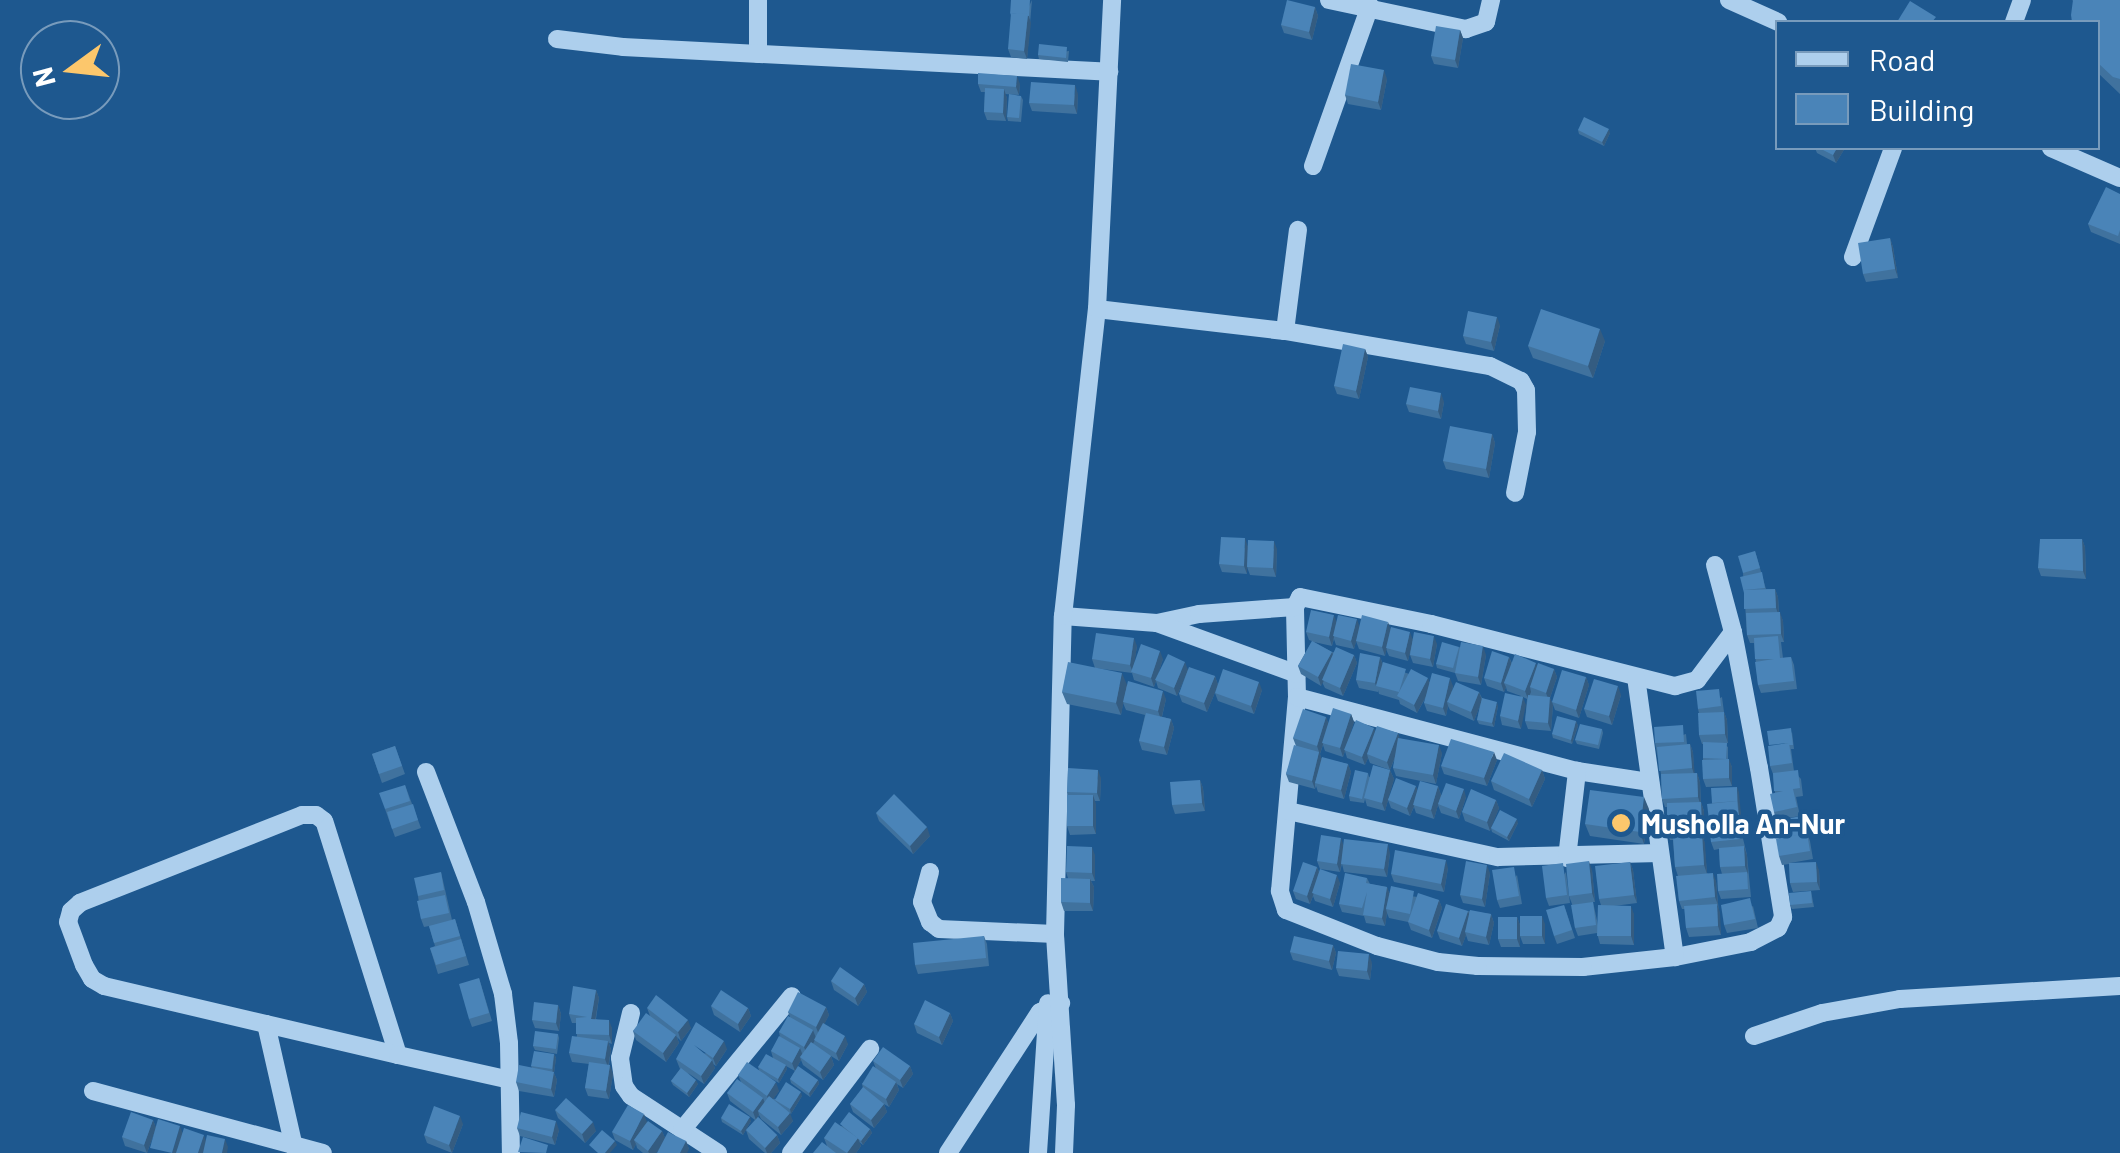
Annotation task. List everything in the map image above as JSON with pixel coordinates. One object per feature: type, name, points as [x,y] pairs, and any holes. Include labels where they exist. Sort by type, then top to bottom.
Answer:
[{"type":"street","points":[[758,0],[758,54]]},
{"type":"street","points":[[1064,1153],[1054,1000],[1063,616],[1097,309],[1112,0]]},
{"type":"street","points":[[1329,0],[1466,28],[1486,22],[1491,0]]},
{"type":"street","points":[[1728,0],[1775,21]]},
{"type":"street","points":[[1313,166],[1370,6]]},
{"type":"street","points":[[557,39],[1108,72]]},
{"type":"street","points":[[1853,258],[1892,150]]},
{"type":"street","points":[[2055,150],[2120,178]]},
{"type":"street","points":[[1285,331],[1298,230]]},
{"type":"street","points":[[1097,309],[1285,331],[1490,366],[1521,380],[1529,406],[1515,493]]},
{"type":"street","points":[[1715,565],[1733,632],[1783,918],[1778,928],[1751,942],[1675,957],[1583,967],[1478,966],[1438,962],[1338,933],[1286,910],[1282,902],[1297,697],[1295,608],[1300,598],[1686,686],[1697,680],[1733,632]]},
{"type":"street","points":[[1157,623],[1198,614],[1295,608]]},
{"type":"street","points":[[1063,616],[1157,623],[1297,674]]},
{"type":"street","points":[[1636,677],[1675,957]]},
{"type":"street","points":[[1297,697],[1577,771],[1650,782]]},
{"type":"street","points":[[1568,858],[1577,771]]},
{"type":"street","points":[[426,772],[492,953],[507,1016],[511,1153]]},
{"type":"street","points":[[1288,811],[1498,857],[1660,853]]},
{"type":"street","points":[[398,1055],[324,821],[316,815],[302,816],[80,903],[71,911],[68,922],[92,979],[266,1024],[398,1055],[510,1080]]},
{"type":"street","points":[[930,872],[921,894],[924,912],[938,929],[1055,934]]},
{"type":"street","points":[[1754,1036],[1822,1013],[1900,998],[2120,986]]},
{"type":"street","points":[[682,1130],[792,996]]},
{"type":"street","points":[[948,1153],[1054,1000]]},
{"type":"street","points":[[1038,1153],[1054,1000]]},
{"type":"street","points":[[631,1014],[620,1058],[624,1086],[718,1153]]},
{"type":"street","points":[[92,1091],[273,1148],[307,1151],[266,1024]]},
{"type":"street","points":[[791,1153],[870,1049]]},
{"type":"building","points":[[1011,0],[1030,0],[1029,16],[1010,15]]},
{"type":"building","points":[[1287,0],[1315,7],[1309,32],[1281,25]]},
{"type":"building","points":[[2073,0],[2120,0],[2120,79],[2100,65],[2100,20],[2072,20]]},
{"type":"building","points":[[1910,1],[1936,17],[1934,20],[1898,20]]},
{"type":"building","points":[[1011,13],[1028,14],[1024,51],[1008,49]]},
{"type":"building","points":[[1436,26],[1460,30],[1455,60],[1431,56]]},
{"type":"building","points":[[1039,44],[1067,47],[1066,58],[1038,55]]},
{"type":"building","points":[[1351,64],[1384,70],[1378,102],[1345,95]]},
{"type":"building","points":[[978,73],[1017,76],[1016,87],[978,84]]},
{"type":"building","points":[[1031,82],[1075,85],[1074,105],[1029,103]]},
{"type":"building","points":[[985,88],[1004,89],[1003,113],[984,112]]},
{"type":"building","points":[[1009,94],[1021,96],[1019,118],[1007,117]]},
{"type":"building","points":[[1584,117],[1609,129],[1602,142],[1578,130]]},
{"type":"building","points":[[2106,187],[2120,194],[2118,236],[2088,224]]},
{"type":"building","points":[[1890,238],[1895,269],[1863,274],[1858,243]]},
{"type":"building","points":[[1541,309],[1600,329],[1588,366],[1528,346]]},
{"type":"building","points":[[1468,311],[1497,317],[1491,342],[1463,336]]},
{"type":"building","points":[[1343,344],[1365,349],[1356,391],[1334,386]]},
{"type":"building","points":[[1410,387],[1441,393],[1438,411],[1406,404]]},
{"type":"building","points":[[1450,426],[1492,434],[1486,469],[1443,461]]},
{"type":"building","points":[[1221,537],[1245,538],[1244,566],[1219,564]]},
{"type":"building","points":[[2040,539],[2082,539],[2083,571],[2038,568]]},
{"type":"building","points":[[1248,540],[1274,541],[1273,568],[1247,567]]},
{"type":"building","points":[[1755,551],[1760,568],[1743,573],[1738,556]]},
{"type":"building","points":[[1762,572],[1765,588],[1744,593],[1740,577]]},
{"type":"building","points":[[1775,589],[1776,608],[1744,609],[1744,590]]},
{"type":"building","points":[[1311,610],[1334,615],[1329,637],[1306,632]]},
{"type":"building","points":[[1780,612],[1781,634],[1747,635],[1746,613]]},
{"type":"building","points":[[1338,615],[1357,619],[1351,641],[1333,636]]},
{"type":"building","points":[[1362,615],[1388,622],[1382,647],[1356,641]]},
{"type":"building","points":[[1391,627],[1410,632],[1405,653],[1386,648]]},
{"type":"building","points":[[1414,632],[1434,636],[1430,659],[1410,655]]},
{"type":"building","points":[[1096,633],[1134,638],[1130,665],[1092,659]]},
{"type":"building","points":[[1778,636],[1780,658],[1791,657],[1794,681],[1758,685],[1755,662],[1774,659],[1755,659],[1754,638]]},
{"type":"building","points":[[1312,641],[1332,652],[1318,677],[1298,666]]},
{"type":"building","points":[[1442,642],[1459,647],[1453,668],[1436,664]]},
{"type":"building","points":[[1461,642],[1483,646],[1478,677],[1455,673]]},
{"type":"building","points":[[1141,644],[1160,651],[1151,678],[1131,672]]},
{"type":"building","points":[[1336,647],[1354,655],[1340,688],[1322,680]]},
{"type":"building","points":[[1492,651],[1509,657],[1501,683],[1484,678]]},
{"type":"building","points":[[1360,653],[1380,657],[1375,683],[1356,680]]},
{"type":"building","points":[[1168,654],[1185,662],[1174,688],[1155,680]]},
{"type":"building","points":[[1515,654],[1536,663],[1525,691],[1504,683]]},
{"type":"building","points":[[1068,662],[1122,673],[1116,703],[1062,692]]},
{"type":"building","points":[[1383,662],[1406,669],[1399,692],[1376,686]]},
{"type":"building","points":[[1538,663],[1554,669],[1546,693],[1530,687]]},
{"type":"building","points":[[1189,667],[1215,676],[1204,703],[1179,694]]},
{"type":"building","points":[[1223,669],[1259,682],[1251,706],[1215,693]]},
{"type":"building","points":[[1411,669],[1428,678],[1414,705],[1397,696]]},
{"type":"building","points":[[1562,670],[1586,677],[1576,710],[1552,702]]},
{"type":"building","points":[[1432,673],[1450,678],[1443,708],[1424,703]]},
{"type":"building","points":[[1594,679],[1618,686],[1609,716],[1584,709]]},
{"type":"building","points":[[1128,681],[1163,691],[1158,711],[1123,702]]},
{"type":"building","points":[[1456,682],[1479,692],[1471,712],[1447,702]]},
{"type":"building","points":[[1719,689],[1721,706],[1698,709],[1696,691]]},
{"type":"building","points":[[1505,693],[1523,697],[1518,721],[1500,716]]},
{"type":"building","points":[[1528,695],[1550,697],[1548,723],[1525,721]]},
{"type":"building","points":[[1482,698],[1497,702],[1492,723],[1477,720]]},
{"type":"building","points":[[1333,708],[1351,714],[1340,748],[1322,743]]},
{"type":"building","points":[[1303,709],[1326,717],[1317,746],[1293,738]]},
{"type":"building","points":[[1724,712],[1725,734],[1699,735],[1698,713]]},
{"type":"building","points":[[1146,713],[1171,719],[1164,747],[1139,741]]},
{"type":"building","points":[[1557,716],[1576,721],[1571,740],[1552,734]]},
{"type":"building","points":[[1356,720],[1374,728],[1362,757],[1344,750]]},
{"type":"building","points":[[1580,724],[1602,729],[1598,745],[1575,740]]},
{"type":"building","points":[[1683,725],[1684,742],[1655,743],[1654,727]]},
{"type":"building","points":[[1377,726],[1398,733],[1387,762],[1367,754]]},
{"type":"building","points":[[1791,728],[1793,745],[1769,745],[1767,731]]},
{"type":"building","points":[[1398,738],[1439,745],[1433,775],[1393,768]]},
{"type":"building","points":[[1451,739],[1494,752],[1484,778],[1441,766]]},
{"type":"building","points":[[1703,742],[1727,743],[1726,759],[1703,758]]},
{"type":"building","points":[[1789,743],[1792,763],[1770,766],[1768,746]]},
{"type":"building","points":[[1690,744],[1692,768],[1659,771],[1657,747]]},
{"type":"building","points":[[1294,745],[1319,752],[1312,781],[1286,774]]},
{"type":"building","points":[[395,746],[402,766],[379,774],[372,754]]},
{"type":"building","points":[[1504,753],[1542,770],[1529,799],[1491,781]]},
{"type":"building","points":[[1322,757],[1348,764],[1341,790],[1315,783]]},
{"type":"building","points":[[1729,759],[1729,778],[1703,779],[1702,760]]},
{"type":"building","points":[[1373,765],[1390,770],[1382,803],[1364,798]]},
{"type":"building","points":[[1068,768],[1098,770],[1097,793],[1067,792]]},
{"type":"building","points":[[1355,770],[1368,773],[1362,799],[1349,796]]},
{"type":"building","points":[[1798,770],[1800,788],[1793,789],[1797,807],[1774,812],[1770,794],[1783,791],[1774,791],[1773,773]]},
{"type":"building","points":[[1697,773],[1698,797],[1662,799],[1661,774]]},
{"type":"building","points":[[1396,778],[1416,786],[1407,808],[1388,800]]},
{"type":"building","points":[[1200,780],[1202,803],[1172,805],[1170,782]]},
{"type":"building","points":[[1420,781],[1438,786],[1431,810],[1413,805]]},
{"type":"building","points":[[1446,783],[1464,789],[1456,811],[1438,804]]},
{"type":"building","points":[[405,785],[410,801],[385,809],[379,793]]},
{"type":"building","points":[[1737,787],[1737,801],[1712,803],[1711,788]]},
{"type":"building","points":[[1471,789],[1496,800],[1487,822],[1462,812]]},
{"type":"building","points":[[1590,790],[1644,797],[1640,832],[1585,824]]},
{"type":"building","points":[[894,794],[927,827],[910,846],[876,813]]},
{"type":"building","points":[[1067,795],[1093,795],[1093,826],[1067,826]]},
{"type":"building","points":[[1737,801],[1739,818],[1709,820],[1707,804]]},
{"type":"building","points":[[1701,802],[1702,832],[1667,832],[1667,803]]},
{"type":"building","points":[[413,804],[418,820],[392,829],[387,812]]},
{"type":"building","points":[[1500,810],[1517,819],[1507,837],[1491,828]]},
{"type":"building","points":[[1801,816],[1804,834],[1783,838],[1780,820]]},
{"type":"building","points":[[1739,825],[1740,839],[1711,842],[1709,827]]},
{"type":"building","points":[[1807,833],[1810,851],[1779,856],[1776,839]]},
{"type":"building","points":[[1702,834],[1704,865],[1675,867],[1673,837]]},
{"type":"building","points":[[1321,835],[1341,838],[1337,864],[1317,861]]},
{"type":"building","points":[[1344,839],[1388,844],[1384,869],[1341,864]]},
{"type":"building","points":[[1067,846],[1092,847],[1092,873],[1066,872]]},
{"type":"building","points":[[1744,846],[1745,866],[1720,867],[1719,848]]},
{"type":"building","points":[[1395,850],[1446,860],[1441,884],[1391,874]]},
{"type":"building","points":[[1466,861],[1487,865],[1482,899],[1460,895]]},
{"type":"building","points":[[1589,861],[1592,893],[1569,896],[1566,864]]},
{"type":"building","points":[[1303,862],[1317,867],[1307,896],[1293,891]]},
{"type":"building","points":[[1630,862],[1634,895],[1599,899],[1595,866]]},
{"type":"building","points":[[1816,862],[1817,882],[1790,883],[1789,863]]},
{"type":"building","points":[[1563,863],[1567,895],[1546,898],[1542,866]]},
{"type":"building","points":[[1514,867],[1519,896],[1497,900],[1492,870]]},
{"type":"building","points":[[1320,869],[1337,875],[1330,899],[1312,893]]},
{"type":"building","points":[[441,872],[444,890],[418,896],[414,878]]},
{"type":"building","points":[[1747,872],[1748,889],[1718,891],[1717,874]]},
{"type":"building","points":[[1345,873],[1387,887],[1382,918],[1363,915],[1367,892],[1362,908],[1339,904]]},
{"type":"building","points":[[1713,873],[1715,897],[1679,901],[1676,876]]},
{"type":"building","points":[[1061,878],[1090,879],[1090,903],[1061,902]]},
{"type":"building","points":[[1391,886],[1414,891],[1410,914],[1386,909]]},
{"type":"building","points":[[1811,891],[1812,903],[1790,905],[1789,893]]},
{"type":"building","points":[[1418,893],[1439,900],[1429,930],[1408,922]]},
{"type":"building","points":[[445,895],[449,913],[421,919],[417,901]]},
{"type":"building","points":[[1750,898],[1755,919],[1724,925],[1721,905]]},
{"type":"building","points":[[1593,902],[1596,925],[1575,928],[1571,905]]},
{"type":"building","points":[[1446,904],[1468,911],[1459,938],[1437,931]]},
{"type":"building","points":[[1717,904],[1718,926],[1686,928],[1684,906]]},
{"type":"building","points":[[1564,905],[1572,930],[1554,936],[1546,910]]},
{"type":"building","points":[[1598,905],[1631,906],[1631,936],[1597,936]]},
{"type":"building","points":[[1470,910],[1491,914],[1486,937],[1465,932]]},
{"type":"building","points":[[1520,916],[1542,916],[1542,936],[1520,936]]},
{"type":"building","points":[[1498,917],[1517,917],[1517,939],[1498,939]]},
{"type":"building","points":[[455,919],[460,936],[434,943],[429,926]]},
{"type":"building","points":[[984,936],[986,958],[915,965],[913,943]]},
{"type":"building","points":[[1294,936],[1333,945],[1329,961],[1290,952]]},
{"type":"building","points":[[461,939],[466,956],[436,965],[430,948]]},
{"type":"building","points":[[1338,951],[1369,954],[1367,971],[1336,968]]},
{"type":"building","points":[[840,967],[864,984],[855,998],[831,981]]},
{"type":"building","points":[[479,978],[489,1013],[469,1019],[459,984]]},
{"type":"building","points":[[573,986],[596,990],[591,1019],[609,1020],[609,1035],[576,1034],[576,1018],[587,1017],[569,1014]]},
{"type":"building","points":[[721,990],[748,1008],[738,1024],[711,1006]]},
{"type":"building","points":[[798,992],[826,1007],[816,1027],[788,1012]]},
{"type":"building","points":[[656,995],[688,1020],[678,1032],[647,1008]]},
{"type":"building","points":[[925,1000],[950,1013],[939,1037],[914,1024]]},
{"type":"building","points":[[534,1002],[558,1005],[556,1023],[532,1020]]},
{"type":"building","points":[[646,1013],[676,1035],[663,1053],[633,1031]]},
{"type":"building","points":[[788,1016],[813,1030],[804,1047],[779,1032]]},
{"type":"building","points":[[696,1022],[724,1041],[713,1058],[694,1045],[712,1060],[701,1076],[676,1059]]},
{"type":"building","points":[[823,1023],[845,1036],[836,1053],[814,1040]]},
{"type":"building","points":[[535,1031],[558,1034],[556,1049],[533,1046]]},
{"type":"building","points":[[572,1036],[608,1041],[605,1059],[569,1053]]},
{"type":"building","points":[[779,1036],[800,1048],[792,1063],[771,1051]]},
{"type":"building","points":[[811,1042],[831,1056],[820,1072],[800,1057]]},
{"type":"building","points":[[883,1047],[910,1066],[900,1080],[873,1061]]},
{"type":"building","points":[[534,1051],[554,1054],[552,1069],[531,1066]]},
{"type":"building","points":[[766,1054],[786,1065],[778,1079],[758,1067]]},
{"type":"building","points":[[589,1062],[610,1065],[606,1091],[585,1088]]},
{"type":"building","points":[[747,1062],[776,1082],[767,1096],[738,1075]]},
{"type":"building","points":[[519,1065],[554,1072],[551,1089],[516,1082]]},
{"type":"building","points":[[798,1066],[818,1080],[809,1093],[790,1079]]},
{"type":"building","points":[[873,1066],[896,1082],[886,1099],[862,1084]]},
{"type":"building","points":[[681,1068],[696,1080],[687,1093],[671,1081]]},
{"type":"building","points":[[737,1079],[763,1098],[753,1112],[727,1093]]},
{"type":"building","points":[[786,1082],[801,1092],[790,1109],[775,1100]]},
{"type":"building","points":[[863,1087],[884,1104],[871,1120],[850,1104]]},
{"type":"building","points":[[769,1096],[790,1113],[778,1127],[758,1111]]},
{"type":"building","points":[[566,1098],[593,1122],[582,1134],[555,1110]]},
{"type":"building","points":[[729,1104],[750,1117],[741,1131],[721,1118]]},
{"type":"building","points":[[628,1105],[644,1114],[630,1141],[612,1132]]},
{"type":"building","points":[[434,1106],[460,1116],[449,1145],[424,1135]]},
{"type":"building","points":[[131,1112],[153,1120],[144,1145],[122,1137]]},
{"type":"building","points":[[521,1112],[556,1121],[552,1137],[517,1128]]},
{"type":"building","points":[[849,1112],[870,1129],[861,1141],[840,1124]]},
{"type":"building","points":[[758,1117],[777,1135],[765,1148],[746,1130]]},
{"type":"building","points":[[158,1119],[180,1126],[172,1153],[150,1148]]},
{"type":"building","points":[[648,1121],[662,1131],[648,1151],[634,1140]]},
{"type":"building","points":[[835,1122],[858,1138],[847,1153],[824,1138]]},
{"type":"building","points":[[184,1128],[204,1135],[198,1153],[176,1153]]},
{"type":"building","points":[[602,1130],[615,1141],[605,1153],[598,1153],[589,1145]]},
{"type":"building","points":[[668,1132],[686,1141],[680,1153],[657,1153]]},
{"type":"building","points":[[207,1135],[225,1139],[222,1153],[203,1153]]},
{"type":"building","points":[[523,1137],[548,1145],[546,1153],[518,1152]]},
{"type":"building","points":[[822,1142],[836,1153],[813,1153]]},
{"type":"place","name":"Musholla An-Nur","points":[[1621,823]]}]
